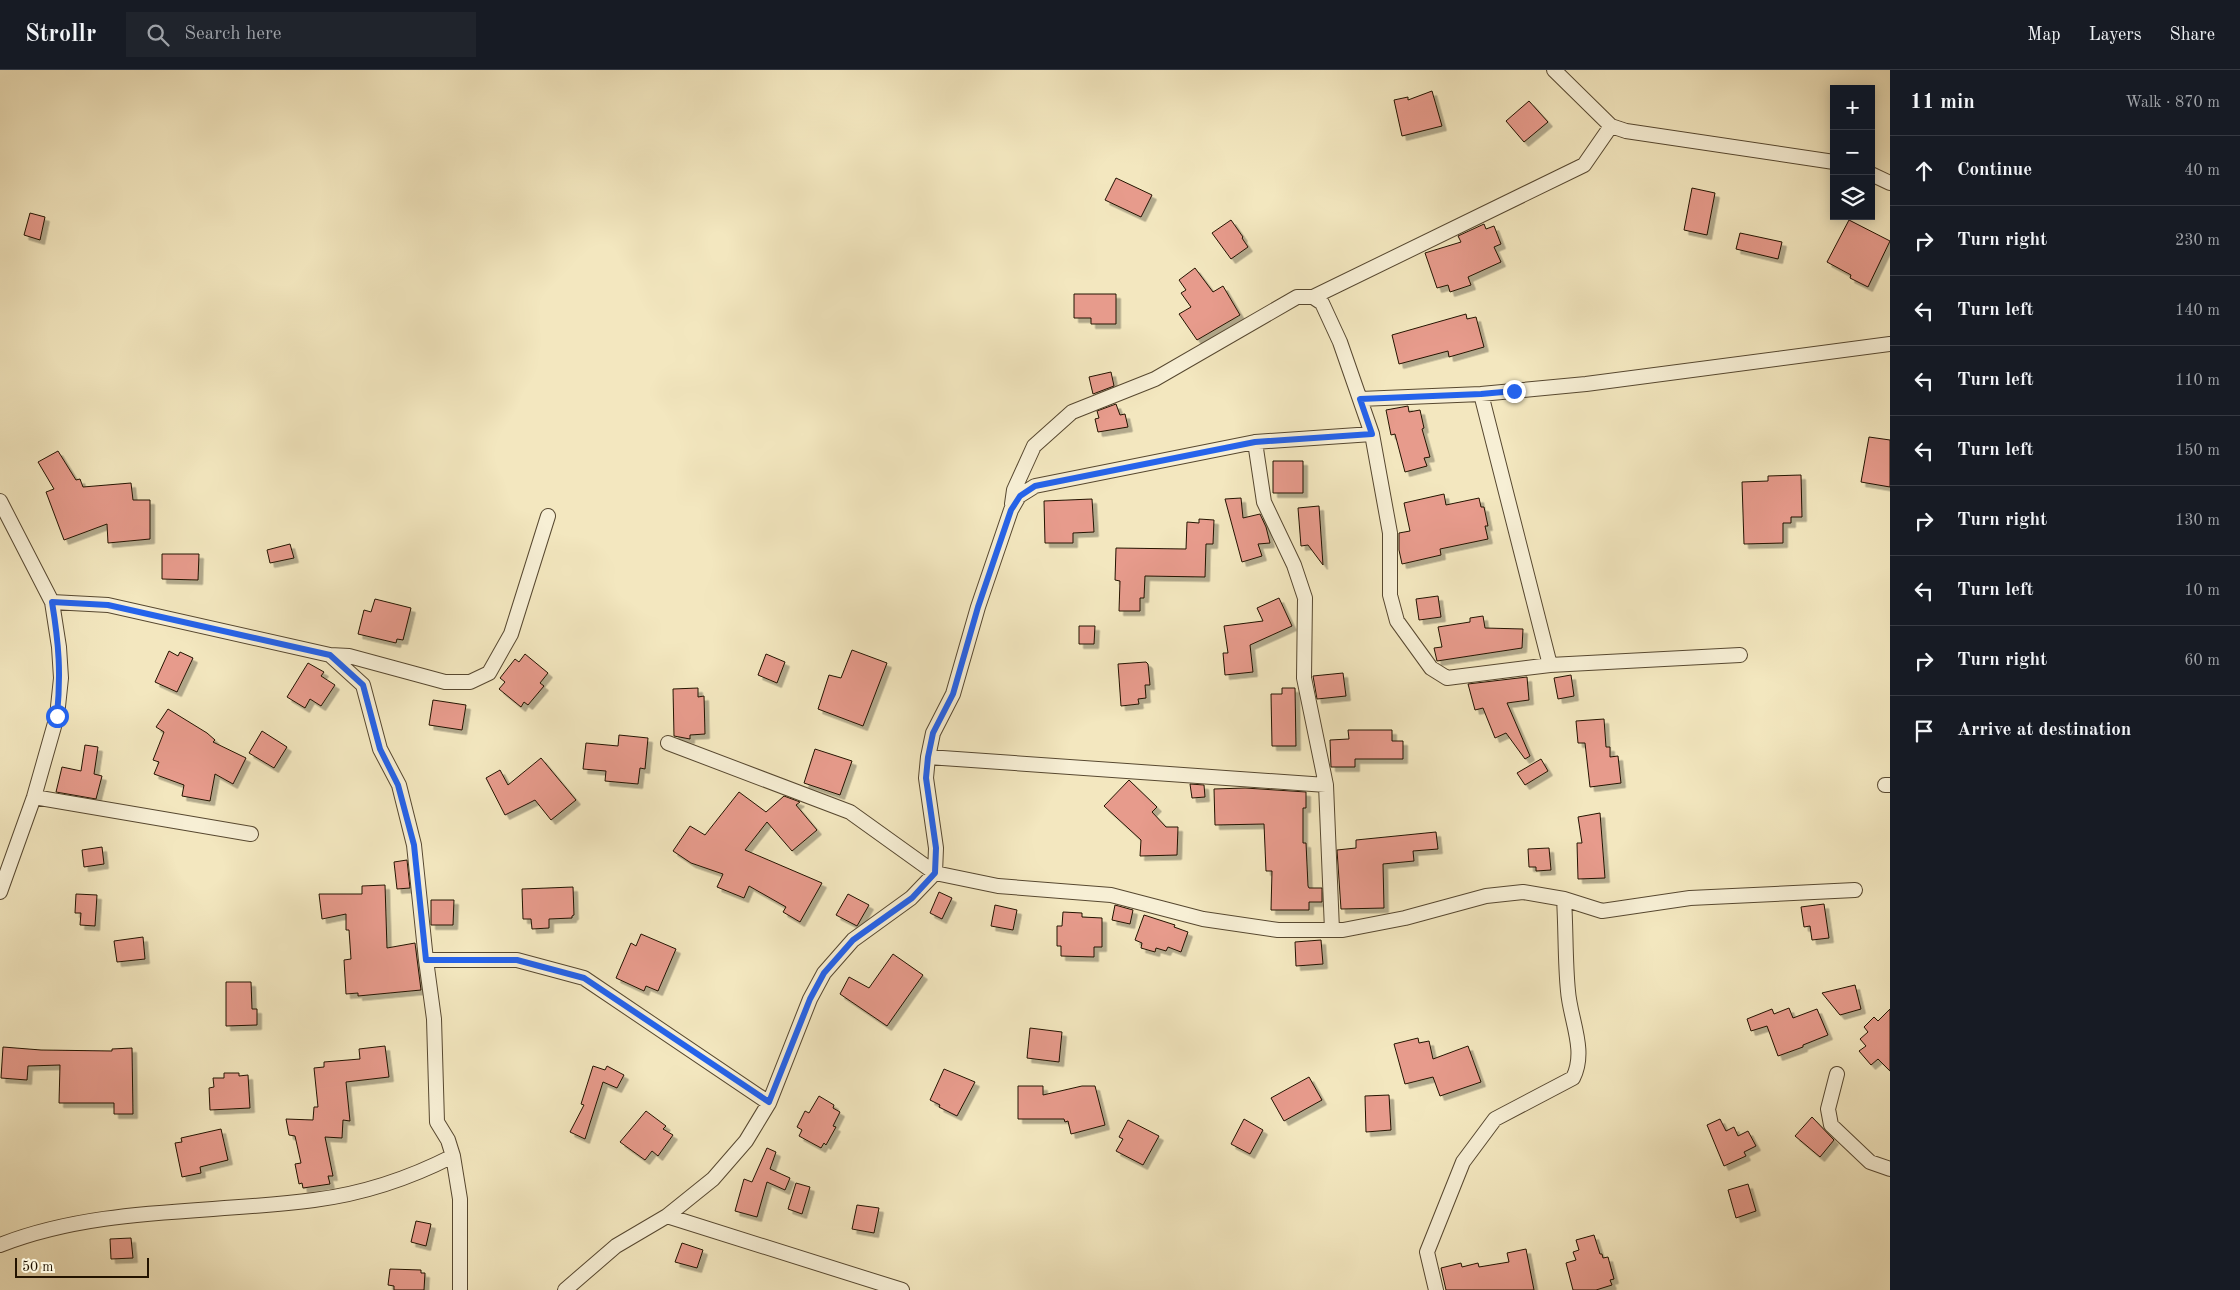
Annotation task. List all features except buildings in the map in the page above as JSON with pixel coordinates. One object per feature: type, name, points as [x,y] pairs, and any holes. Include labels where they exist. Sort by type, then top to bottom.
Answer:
[{"type":"street","points":[[1554,70],[1611,126],[1626,131],[1830,161]]},
{"type":"street","points":[[566,1290],[616,1246],[667,1216],[713,1178],[746,1141],[769,1102],[810,999],[824,973],[853,940],[912,898],[935,873],[936,848],[926,778],[933,733],[953,694],[978,607],[1011,510],[1014,490],[1034,446],[1072,412],[1155,379],[1297,297],[1313,297],[1584,165],[1611,126]]},
{"type":"street","points":[[1873,175],[1890,183]]},
{"type":"street","points":[[1313,297],[1322,303],[1340,342],[1372,434],[1390,533],[1390,595],[1397,621],[1413,646],[1431,668],[1447,678],[1550,665],[1740,655]]},
{"type":"street","points":[[1360,399],[1481,394],[1586,384],[1890,344]]},
{"type":"street","points":[[1481,394],[1550,665]]},
{"type":"street","points":[[1011,510],[1020,496],[1035,486],[1255,442],[1372,434]]},
{"type":"street","points":[[1255,442],[1264,502],[1294,565],[1306,598],[1304,678],[1326,785],[1332,930]]},
{"type":"street","points":[[0,501],[52,602],[60,647],[60,687],[57,716],[34,796],[0,892]]},
{"type":"street","points":[[52,602],[108,605],[330,655],[349,656],[445,682],[470,682],[489,673],[511,634],[548,516]]},
{"type":"street","points":[[330,655],[363,685],[380,749],[398,785],[414,845],[434,1019],[437,1122],[448,1140],[454,1156],[460,1199],[460,1290]]},
{"type":"street","points":[[668,743],[850,812],[935,873],[998,886],[1111,895],[1202,919],[1278,930],[1344,930],[1405,918],[1486,896],[1523,892],[1564,899],[1602,911],[1690,898],[1856,890]]},
{"type":"street","points":[[928,757],[1326,785]]},
{"type":"street","points":[[34,796],[250,834]]},
{"type":"street","points":[[1436,1290],[1427,1252],[1463,1162],[1495,1119],[1573,1078],[1578,1069],[1578,1047],[1568,993],[1564,899]]},
{"type":"street","points":[[426,960],[517,960],[584,978],[769,1102]]},
{"type":"street","points":[[1836,1074],[1828,1109],[1831,1125],[1870,1162],[1890,1169]]},
{"type":"street","points":[[0,1245],[18,1238],[82,1222],[196,1209],[314,1200],[348,1194],[422,1172],[454,1156]]},
{"type":"street","points":[[667,1216],[902,1290]]},
{"type":"route","points":[[57,716],[61,678],[60,647],[52,602],[108,605],[330,655],[363,685],[380,749],[398,785],[414,845],[426,960],[517,960],[584,978],[769,1102],[810,999],[824,973],[853,940],[912,898],[935,873],[936,848],[926,778],[933,733],[953,694],[978,607],[1011,510],[1020,496],[1035,486],[1255,442],[1372,434],[1360,399],[1514,391]]}]
